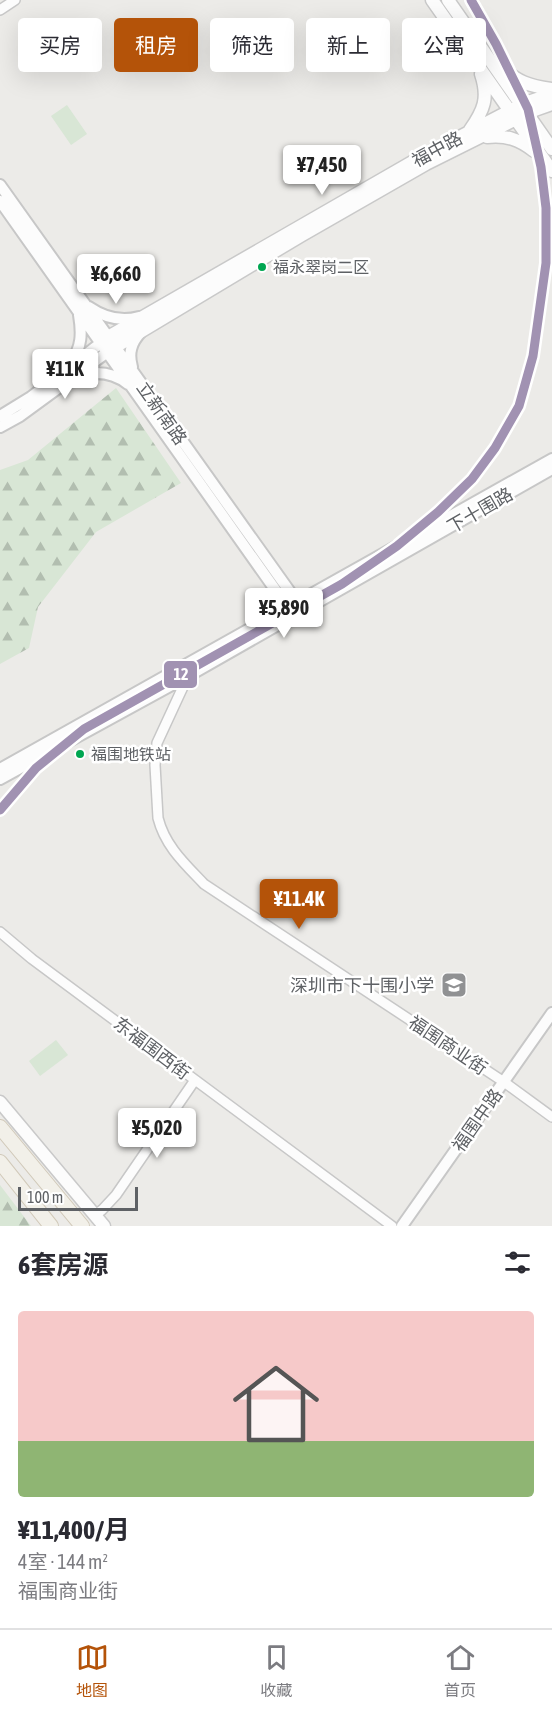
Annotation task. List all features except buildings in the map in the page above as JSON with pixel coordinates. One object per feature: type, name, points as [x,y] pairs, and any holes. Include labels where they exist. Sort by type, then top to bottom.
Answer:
[{"type":"main road","points":[[432,0],[445,18]]},
{"type":"main road","points":[[448,0],[461,18]]},
{"type":"main road","points":[[486,54],[520,82],[529,86],[552,89]]},
{"type":"main road","points":[[486,54],[550,168]]},
{"type":"main road","points":[[479,72],[486,96],[474,135],[513,138],[526,145],[550,168]]},
{"type":"main road","points":[[486,72],[552,149]]},
{"type":"main road","name":"福中路","points":[[108,345],[153,311],[407,165],[474,135],[552,94]]},
{"type":"main road","name":"福中路","points":[[519,112],[552,104]]},
{"type":"main road","name":"福中路","points":[[108,345],[142,331],[474,135]]},
{"type":"main road","points":[[0,1102],[104,1226]]},
{"type":"main road","points":[[0,1127],[82,1226]]},
{"type":"main road","points":[[0,1162],[51,1226]]},
{"type":"street","points":[[0,10],[15,0]]},
{"type":"street","name":"立新南路","points":[[0,185],[108,345],[135,391],[296,609]]},
{"type":"street","name":"立新南路","points":[[0,201],[75,297]]},
{"type":"street","points":[[75,297],[105,317],[121,320],[137,318],[153,311]]},
{"type":"street","points":[[0,426],[20,416],[67,375],[80,346],[82,330],[75,297]]},
{"type":"street","points":[[134,373],[129,355],[135,338],[142,331]]},
{"type":"street","points":[[0,416],[67,375],[108,345]]},
{"type":"street","name":"立新南路","points":[[108,345],[134,373],[296,609]]},
{"type":"street","points":[[67,375],[103,373],[124,381],[135,391]]},
{"type":"street","name":"下十围路","points":[[0,779],[188,676],[296,609],[552,459]]},
{"type":"street","name":"下十围路","points":[[0,769],[552,470]]},
{"type":"street","name":"福围商业街","points":[[188,676],[160,735],[155,754],[158,818],[174,852],[204,884],[504,1082],[552,1117]]},
{"type":"street","name":"东福围西街","points":[[0,932],[392,1226]]},
{"type":"street","name":"福围中路","points":[[402,1226],[552,1013]]},
{"type":"street","points":[[95,1215],[116,1195],[195,1080]]},
{"type":"green space","points":[[67,105],[87,134],[71,145],[51,116]]},
{"type":"green space","points":[[116,388],[181,483],[96,532],[38,607],[29,648],[0,664],[0,470],[28,460]]},
{"type":"green space","points":[[56,1040],[68,1055],[40,1076],[29,1061]]},
{"type":"green space","points":[[0,1185],[31,1226],[0,1226]]},
{"type":"transit line","name":"12","points":[[0,810],[36,768],[84,729],[342,584],[397,546],[438,512],[472,479],[495,448],[519,406],[533,356],[546,263],[546,208],[541,167],[528,109],[471,0]]},
{"type":"place","name":"福永翠岗二区","points":[[262,267]]},
{"type":"place","name":"福围地铁站","points":[[80,754]]},
{"type":"place","name":"深圳市下十围小学","points":[[454,985]]}]
